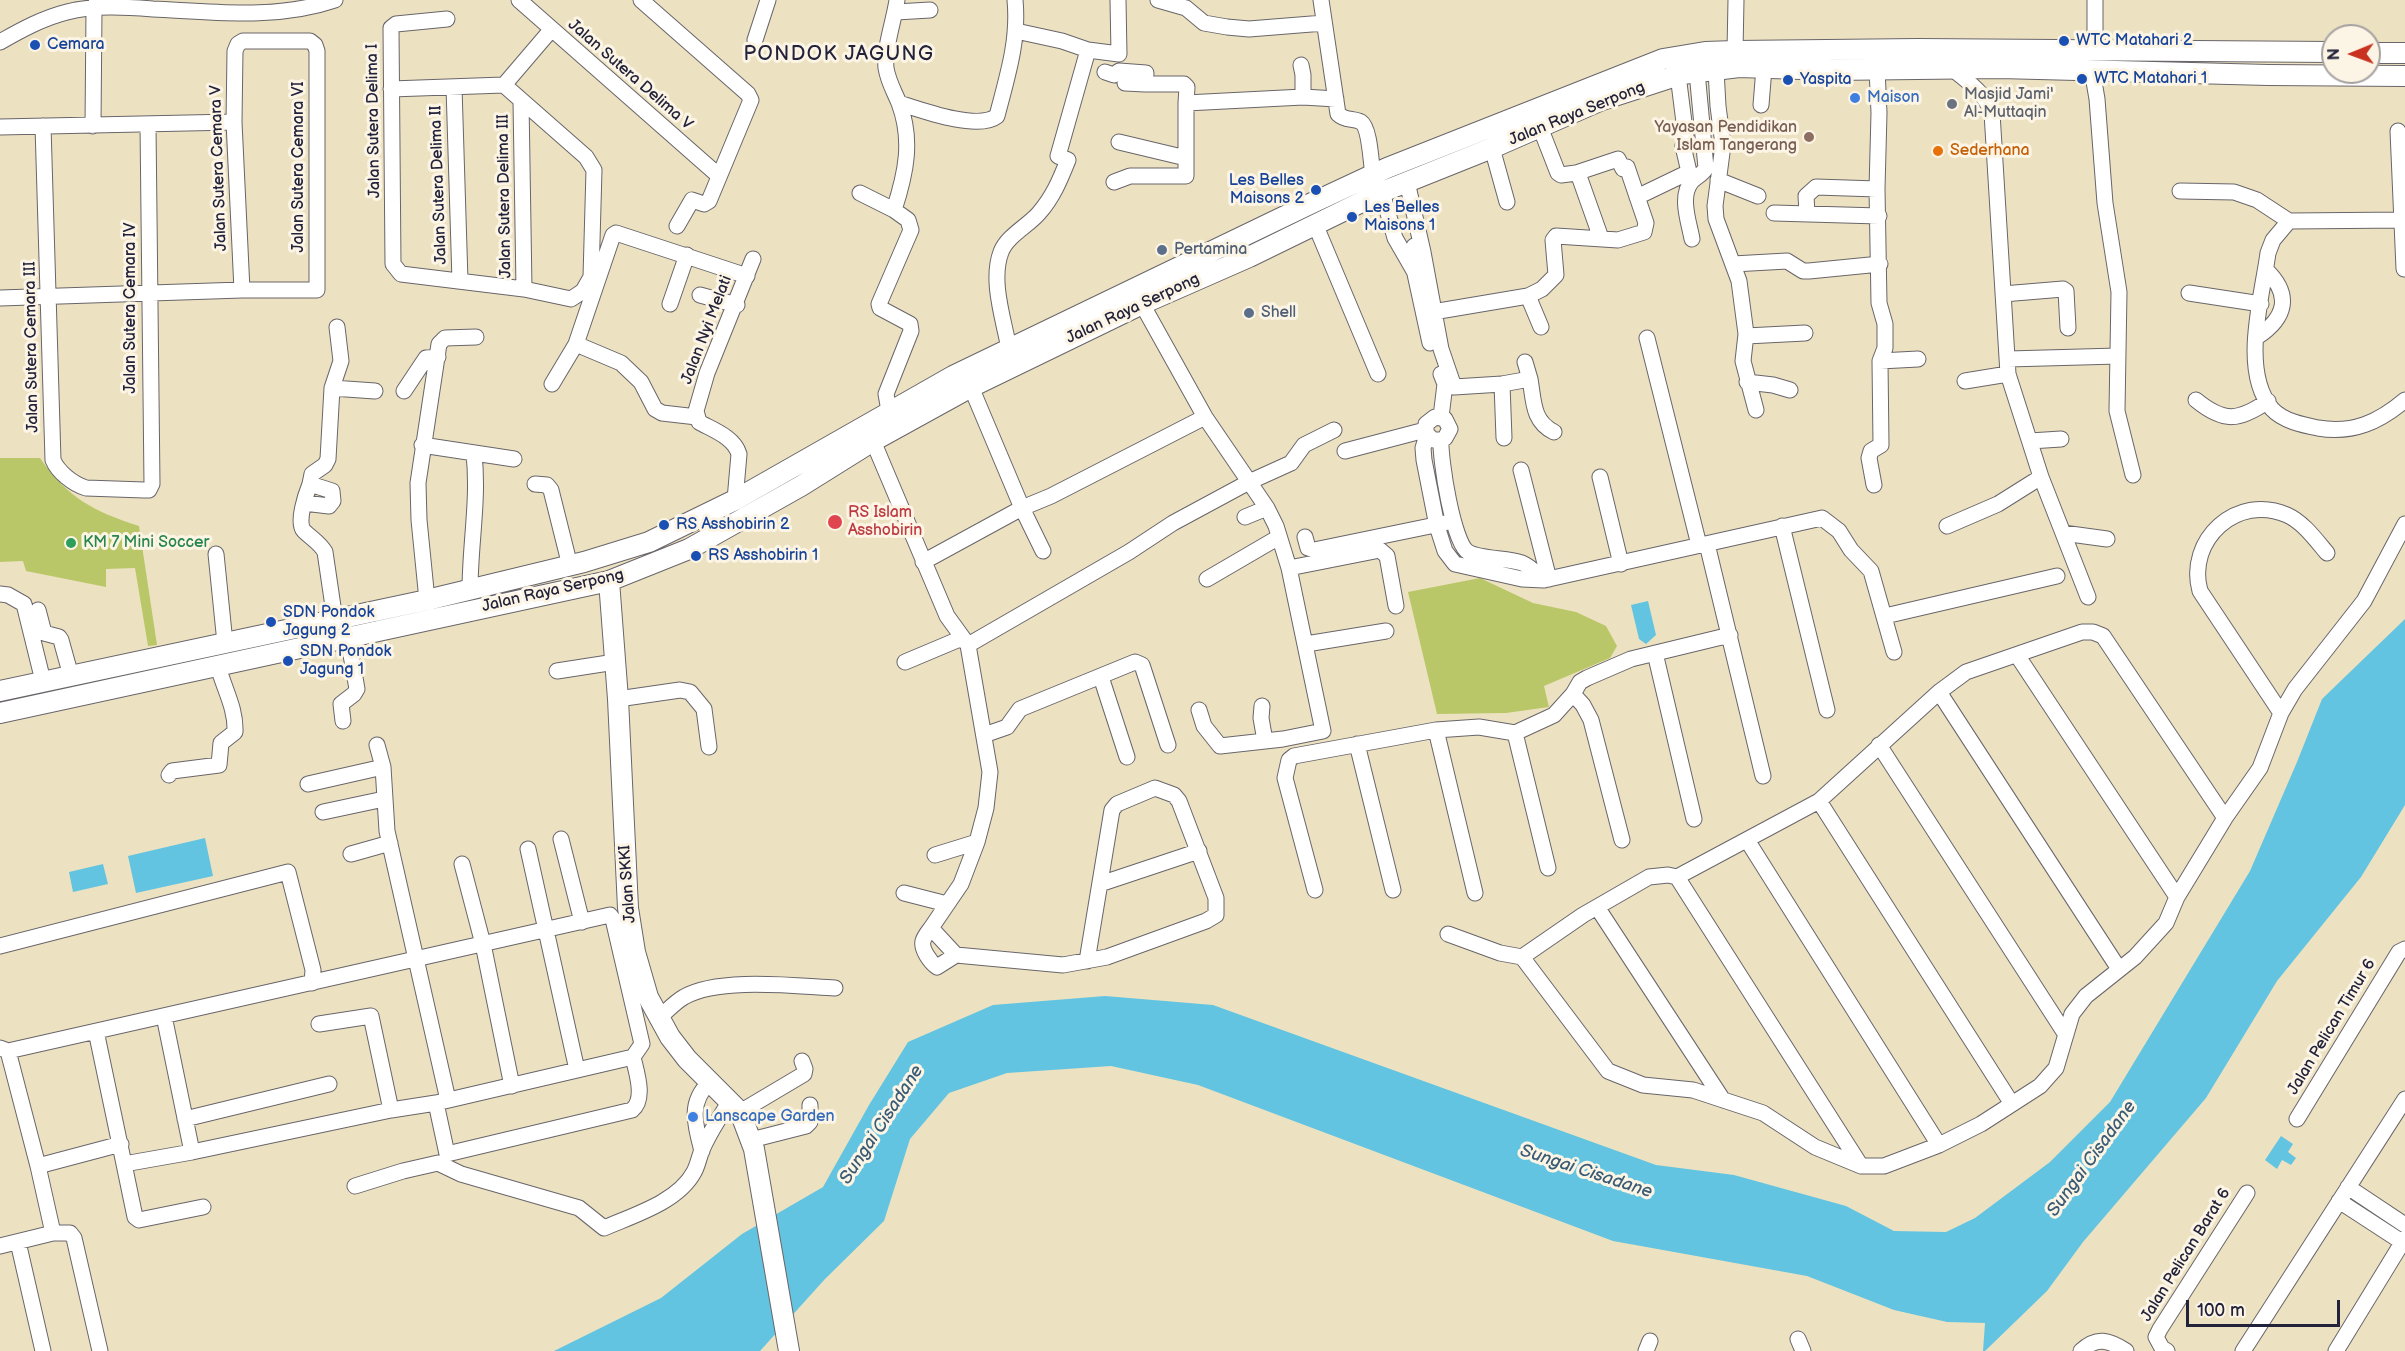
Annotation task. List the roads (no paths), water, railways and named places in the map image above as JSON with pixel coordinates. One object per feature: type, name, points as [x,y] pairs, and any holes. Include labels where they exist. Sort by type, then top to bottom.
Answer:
[{"type":"main road","name":"Jalan Raya Serpong","points":[[0,713],[609,581],[689,549],[758,499],[889,411],[1009,349],[1377,184],[1403,183],[1492,148],[1602,100],[1678,75],[1739,67],[1764,68],[1812,60],[2095,49],[2321,52]]},
{"type":"main road","name":"Jalan Raya Serpong","points":[[0,691],[427,600],[570,566],[650,542],[735,500],[758,499],[873,441],[972,387],[1142,304],[1249,257],[1315,224],[1436,149],[1663,59],[1706,52],[1735,51],[1877,69],[2092,70],[2405,76]]},
{"type":"main road","points":[[2301,75],[2302,51]]},
{"type":"main road","points":[[2381,52],[2405,53]]},
{"type":"main road","points":[[1436,149],[1442,168]]},
{"type":"main road","name":"Jalan SKKI","points":[[609,581],[618,699],[628,908],[641,975],[659,1018],[687,1059],[735,1107],[753,1145],[789,1351]]},
{"type":"street","points":[[0,42],[23,29],[90,5],[251,14],[317,6],[335,0]]},
{"type":"street","name":"Jalan Sutera Delima V","points":[[519,0],[719,176]]},
{"type":"street","points":[[642,0],[748,94],[751,100],[709,201],[704,204],[692,200],[677,226]]},
{"type":"street","points":[[754,40],[768,0]]},
{"type":"street","points":[[899,103],[945,118],[992,120],[997,116],[1016,32],[1015,0]]},
{"type":"street","points":[[1016,32],[1062,41],[1088,50],[1119,54],[1118,0]]},
{"type":"street","points":[[1158,0],[1186,8],[1204,23],[1227,27],[1249,29],[1324,23]]},
{"type":"street","points":[[1321,0],[1340,116],[1359,121],[1366,127],[1377,184],[1395,238],[1415,274]]},
{"type":"street","points":[[1735,51],[1736,0]]},
{"type":"street","points":[[2095,0],[2095,49]]},
{"type":"street","points":[[88,126],[90,5]]},
{"type":"street","points":[[894,210],[903,182],[908,150],[907,133],[899,103],[890,83],[886,60],[896,6],[930,10]]},
{"type":"street","name":"Jalan Sutera Delima I","points":[[447,19],[393,24],[391,28],[393,264],[401,274],[460,281]]},
{"type":"street","points":[[504,85],[551,30]]},
{"type":"street","name":"Jalan Sutera Cemara V","points":[[242,290],[234,122],[237,44],[243,41],[310,41],[315,45]]},
{"type":"street","name":"Jalan Sutera Cemara VI","points":[[242,290],[317,290],[315,45]]},
{"type":"street","points":[[1009,349],[998,285],[1001,251],[1040,213],[1053,196],[1060,180],[1068,160],[1058,156],[1088,50]]},
{"type":"street","points":[[1301,65],[1303,98]]},
{"type":"street","points":[[1761,105],[1764,68]]},
{"type":"street","points":[[1874,485],[1869,458],[1871,451],[1881,445],[1880,361],[1885,348],[1885,324],[1880,303],[1877,69]]},
{"type":"street","points":[[1953,69],[1983,94],[1988,100],[1992,113],[2008,366],[2041,477],[2088,597]]},
{"type":"street","points":[[2092,70],[2097,99],[2105,203],[2119,292],[2117,411],[2133,475]]},
{"type":"street","points":[[1105,72],[1114,75],[1119,71],[1146,73],[1145,84]]},
{"type":"street","points":[[1707,71],[1718,106],[1723,145],[1715,206],[1716,219],[1739,281],[1746,336],[1743,356],[1747,382],[1756,410]]},
{"type":"street","points":[[1692,238],[1686,193],[1693,180],[1700,176],[1706,168],[1707,71]]},
{"type":"street","points":[[1637,197],[1689,172],[1683,147],[1687,146],[1678,75]]},
{"type":"street","points":[[1114,182],[1130,176],[1186,176],[1184,105],[1187,87],[1184,84],[1125,83]]},
{"type":"street","points":[[391,89],[504,85],[586,157],[594,170],[591,277],[578,296],[571,298],[460,281]]},
{"type":"street","name":"Jalan Sutera Delima II","points":[[454,87],[460,281]]},
{"type":"street","points":[[1186,103],[1303,98],[1336,99]]},
{"type":"street","name":"Jalan Sutera Delima III","points":[[521,101],[524,290]]},
{"type":"street","points":[[0,127],[234,122]]},
{"type":"street","name":"Jalan Sutera Cemara IV","points":[[148,125],[148,294],[152,458],[152,484],[149,490]]},
{"type":"street","name":"Jalan Sutera Cemara III","points":[[43,126],[53,460],[57,468],[79,486],[149,490]]},
{"type":"street","points":[[1433,312],[1528,296],[1542,289],[1556,274],[1553,240],[1556,236],[1618,240],[1644,232],[1646,223],[1628,167],[1623,169],[1618,159],[1576,173],[1561,175],[1558,173],[1540,127]]},
{"type":"street","points":[[2398,131],[2404,220],[2404,269]]},
{"type":"street","points":[[1119,142],[1186,158]]},
{"type":"street","points":[[1492,148],[1507,202]]},
{"type":"street","points":[[1576,173],[1583,184],[1601,238]]},
{"type":"street","points":[[1718,180],[1758,196]]},
{"type":"street","points":[[1403,183],[1413,231],[1415,274],[1426,330],[1445,384],[1440,417]]},
{"type":"street","points":[[1403,183],[1423,252],[1441,349],[1454,387],[1502,384],[1530,379]]},
{"type":"street","points":[[1807,213],[1806,196],[1816,187],[1877,189]]},
{"type":"street","points":[[2180,191],[2234,192],[2257,200],[2289,221],[2404,220]]},
{"type":"street","points":[[860,193],[894,210],[908,220],[911,230],[879,304],[880,308],[910,324],[911,331],[886,394],[889,411]]},
{"type":"street","points":[[1774,213],[1879,216]]},
{"type":"street","points":[[2289,221],[2274,240],[2268,253],[2256,337],[2254,363],[2256,374],[2273,409],[2298,424],[2329,430],[2348,430],[2365,426],[2383,417],[2405,400]]},
{"type":"street","points":[[1315,224],[1378,374]]},
{"type":"street","points":[[552,384],[576,344],[613,235],[619,232],[747,276]]},
{"type":"street","points":[[670,304],[687,255]]},
{"type":"street","name":"Jalan Nyi Melati","points":[[697,417],[696,411],[707,373],[737,305],[753,259]]},
{"type":"street","points":[[1733,264],[1787,261],[1803,271],[1880,264]]},
{"type":"street","points":[[2256,337],[2267,330],[2278,318],[2283,300],[2283,291],[2277,280],[2266,270]]},
{"type":"street","points":[[2003,294],[2064,289],[2067,298],[2068,328]]},
{"type":"street","points":[[0,298],[242,290]]},
{"type":"street","points":[[2189,293],[2261,304]]},
{"type":"street","points":[[700,296],[737,305]]},
{"type":"street","points":[[1528,296],[1541,327]]},
{"type":"street","points":[[1142,304],[1205,417],[1267,508],[1289,568],[1323,731],[1220,746],[1204,726],[1199,710]]},
{"type":"street","points":[[335,621],[325,552],[301,528],[304,503],[314,472],[325,465],[328,459],[332,388],[341,361],[337,327]]},
{"type":"street","points":[[1746,336],[1805,333]]},
{"type":"street","points":[[427,600],[417,483],[439,344],[445,339],[476,337]]},
{"type":"street","points":[[1647,338],[1730,635],[1764,776]]},
{"type":"street","points":[[576,344],[621,363],[641,382],[655,409],[662,413],[697,417],[699,422],[725,436],[737,448],[739,454],[735,500]]},
{"type":"street","points":[[1965,381],[2008,366],[2118,356]]},
{"type":"street","points":[[404,391],[426,358],[438,357]]},
{"type":"street","points":[[1880,361],[1918,359]]},
{"type":"street","points":[[1525,362],[1535,411],[1540,423],[1554,432]]},
{"type":"street","points":[[1747,382],[1791,390]]},
{"type":"street","points":[[1502,384],[1504,438]]},
{"type":"street","points":[[972,387],[1042,551]]},
{"type":"street","points":[[332,388],[375,391]]},
{"type":"street","points":[[2196,400],[2213,414],[2234,418],[2251,413],[2268,401]]},
{"type":"street","points":[[923,562],[1022,508],[1051,496],[1205,417]]},
{"type":"street","points":[[1440,417],[1430,420],[1431,435],[1461,545],[1468,552],[1524,564],[1547,580]]},
{"type":"street","points":[[1345,451],[1431,435],[1449,434],[1448,423],[1440,417]]},
{"type":"street","points":[[905,662],[965,641],[1129,552],[1173,523],[1291,463],[1304,444],[1334,430]]},
{"type":"street","points":[[1431,435],[1423,448],[1424,460],[1437,526],[1445,551],[1455,564],[1522,579],[1547,580],[1822,518],[1830,523],[1871,571],[1894,652]]},
{"type":"street","points":[[2030,441],[2061,439]]},
{"type":"street","points":[[873,441],[946,616],[965,641],[990,772],[989,789],[977,842],[961,884],[923,940],[923,945],[931,963],[937,967],[956,955],[1063,966],[1107,957],[1206,921],[1216,915],[1216,897],[1177,798],[1169,792],[1155,788],[1117,804],[1112,810],[1087,961]]},
{"type":"street","points":[[422,445],[514,459]]},
{"type":"street","points":[[470,590],[470,553],[476,513],[474,454]]},
{"type":"street","points":[[1521,470],[1547,580]]},
{"type":"street","points":[[1600,477],[1621,564]]},
{"type":"street","points":[[1947,526],[1998,504],[2041,477]]},
{"type":"street","points":[[304,503],[329,506],[333,501],[332,491],[310,484]]},
{"type":"street","points":[[535,484],[546,485],[551,490],[570,566]]},
{"type":"street","points":[[1245,517],[1267,508]]},
{"type":"street","points":[[2281,713],[2200,591],[2197,571],[2202,549],[2213,530],[2230,516],[2250,510],[2272,510],[2289,515],[2327,553]]},
{"type":"street","points":[[1305,537],[1311,550],[1454,521]]},
{"type":"street","points":[[1449,934],[1500,953],[1522,957],[1608,1071],[1643,1085],[1693,1090],[1763,1113],[1815,1147],[1861,1166],[1884,1166],[1939,1145],[1981,1124],[2040,1086],[2056,1068],[2072,1014],[2086,996],[2135,957],[2166,923],[2177,897],[2225,818],[2260,768],[2281,713],[2295,689],[2364,601],[2405,525]]},
{"type":"street","points":[[1782,526],[1827,710]]},
{"type":"street","points":[[2063,533],[2107,539]]},
{"type":"street","points":[[1207,579],[1279,537]]},
{"type":"street","points":[[1289,568],[1380,550],[1388,556],[1396,606]]},
{"type":"street","points":[[216,554],[225,643]]},
{"type":"street","points":[[1885,616],[2057,576]]},
{"type":"street","points":[[0,594],[8,595],[24,604],[43,681]]},
{"type":"street","points":[[38,610],[44,633],[59,637],[61,640],[71,676]]},
{"type":"street","points":[[1306,644],[1386,631]]},
{"type":"street","points":[[1677,878],[1819,801],[1939,692],[1966,672],[2082,632],[2093,632],[2103,636],[2225,818]]},
{"type":"street","points":[[1315,891],[1285,778],[1288,760],[1294,756],[1436,730],[1479,727],[1515,733],[1554,715],[1573,694],[1580,682],[1587,678],[1631,659],[1730,635]]},
{"type":"street","points":[[343,722],[341,704],[357,689],[348,638]]},
{"type":"street","points":[[1655,654],[1694,819]]},
{"type":"street","points":[[2017,655],[2177,897]]},
{"type":"street","points":[[557,671],[615,662]]},
{"type":"street","points":[[984,735],[1007,727],[1020,710],[1135,662],[1142,665],[1168,745]]},
{"type":"street","points":[[169,775],[172,771],[219,765],[221,744],[235,732],[233,706],[224,689],[218,666]]},
{"type":"street","points":[[1101,676],[1128,757]]},
{"type":"street","points":[[618,699],[680,690],[690,692],[704,709],[709,747]]},
{"type":"street","points":[[1939,692],[2119,969]]},
{"type":"street","points":[[1573,694],[1583,705],[1591,720],[1622,840]]},
{"type":"street","points":[[1262,706],[1261,718],[1265,741]]},
{"type":"street","points":[[1436,730],[1474,893]]},
{"type":"street","points":[[1515,733],[1548,868]]},
{"type":"street","points":[[1357,744],[1393,890]]},
{"type":"street","points":[[377,745],[383,767],[384,800],[390,843],[442,1102],[447,1154],[632,1110],[638,1102],[638,1082],[633,1057]]},
{"type":"street","points":[[1879,745],[2066,1035]]},
{"type":"street","points":[[308,784],[383,767]]},
{"type":"street","points":[[323,812],[384,800]]},
{"type":"street","points":[[1819,801],[2012,1104]]},
{"type":"street","points":[[561,839],[582,922]]},
{"type":"street","points":[[1747,840],[1939,1145]]},
{"type":"street","points":[[935,855],[977,842]]},
{"type":"street","points":[[351,854],[390,843]]},
{"type":"street","points":[[528,849],[577,1071]]},
{"type":"street","points":[[1100,884],[1198,851]]},
{"type":"street","points":[[462,864],[483,944],[512,1086]]},
{"type":"street","points":[[0,946],[288,872],[313,970],[312,983]]},
{"type":"street","points":[[1522,957],[1597,907],[1649,877],[1668,875],[1677,878],[1861,1166]]},
{"type":"street","points":[[904,893],[947,904]]},
{"type":"street","points":[[1597,907],[1723,1100]]},
{"type":"street","points":[[52,1233],[38,1166],[4,1050],[415,960],[606,915],[610,915],[613,919],[642,1044],[633,1057],[442,1102],[124,1164]]},
{"type":"street","points":[[931,928],[956,955]]},
{"type":"street","name":"Jalan Pelican Timur 6","points":[[2297,1119],[2402,951]]},
{"type":"street","points":[[659,1018],[683,997],[709,989],[742,984],[835,988]]},
{"type":"street","points":[[164,1016],[192,1152]]},
{"type":"street","points":[[319,1024],[372,1016],[392,1110]]},
{"type":"street","points":[[96,1031],[135,1217],[139,1220],[203,1207]]},
{"type":"street","points":[[355,1186],[438,1163],[461,1174],[579,1208],[604,1228],[657,1204],[674,1193],[693,1173],[718,1119],[735,1107],[804,1074],[805,1069],[801,1060]]},
{"type":"street","points":[[702,1150],[697,1132],[696,1104],[698,1095],[710,1082]]},
{"type":"street","points":[[185,1119],[329,1084]]},
{"type":"street","points":[[2243,1351],[2405,1099]]},
{"type":"street","points":[[753,1145],[806,1126],[810,1122],[810,1105]]},
{"type":"street","points":[[38,1166],[121,1144]]},
{"type":"street","points":[[2348,1187],[2405,1225]]},
{"type":"street","name":"Jalan Pelican Barat 6","points":[[2167,1351],[2162,1348],[2156,1337],[2247,1193]]},
{"type":"street","points":[[2336,1351],[2404,1242],[2339,1201]]},
{"type":"street","points":[[0,1246],[52,1233],[70,1233],[74,1238],[100,1351]]},
{"type":"street","points":[[18,1242],[43,1351]]},
{"type":"street","points":[[2087,1346],[2111,1341],[2126,1351]]},
{"type":"water","points":[[1648,601],[1656,635],[1646,644],[1639,639],[1631,605]]},
{"type":"water","name":"Sungai Cisadane","points":[[2405,619],[2405,805],[2361,877],[2277,981],[2206,1098],[2083,1242],[2047,1291],[1985,1351],[1983,1351],[1985,1323],[1947,1322],[1894,1310],[1807,1276],[1613,1241],[1198,1085],[1111,1066],[1007,1073],[949,1093],[910,1139],[884,1221],[825,1279],[760,1351],[554,1351],[661,1298],[742,1234],[823,1187],[908,1042],[993,1005],[1105,996],[1213,1005],[1656,1165],[1734,1175],[1846,1206],[1894,1231],[1946,1232],[1975,1218],[2050,1162],[2110,1102],[2250,871],[2322,699]]},
{"type":"water","points":[[205,838],[213,876],[136,893],[128,856]]},
{"type":"water","points":[[103,864],[108,884],[73,892],[69,872]]},
{"type":"water","points":[[2281,1136],[2293,1144],[2288,1152],[2296,1158],[2291,1165],[2282,1160],[2277,1169],[2265,1160]]},
{"type":"place","name":"WTC Matahari 2","points":[[2064,41]]},
{"type":"place","name":"Cemara","points":[[35,45]]},
{"type":"place","name":"WTC Matahari 1","points":[[2082,79]]},
{"type":"place","name":"Yaspita","points":[[1788,80]]},
{"type":"place","name":"Maison","points":[[1855,98]]},
{"type":"place","name":"Masjid Jami' Al-Muttaqin","points":[[1952,104]]},
{"type":"place","name":"Yayasan Pendidikan Islam Tangerang","points":[[1809,137]]},
{"type":"place","name":"Sederhana","points":[[1938,151]]},
{"type":"place","name":"Les Belles Maisons 2","points":[[1316,190]]},
{"type":"place","name":"Les Belles Maisons 1","points":[[1352,217]]},
{"type":"place","name":"Pertamina","points":[[1162,250]]},
{"type":"place","name":"Shell","points":[[1249,313]]},
{"type":"place","name":"RS Islam Asshobirin","points":[[835,522]]},
{"type":"place","name":"RS Asshobirin 2","points":[[664,525]]},
{"type":"place","name":"KM 7 Mini Soccer","points":[[71,543]]},
{"type":"place","name":"RS Asshobirin 1","points":[[696,556]]},
{"type":"place","name":"SDN Pondok Jagung 2","points":[[271,622]]},
{"type":"place","name":"SDN Pondok Jagung 1","points":[[288,661]]},
{"type":"place","name":"Lanscape Garden","points":[[693,1117]]},
{"type":"district","name":"PONDOK JAGUNG","points":[[839,55]]}]
